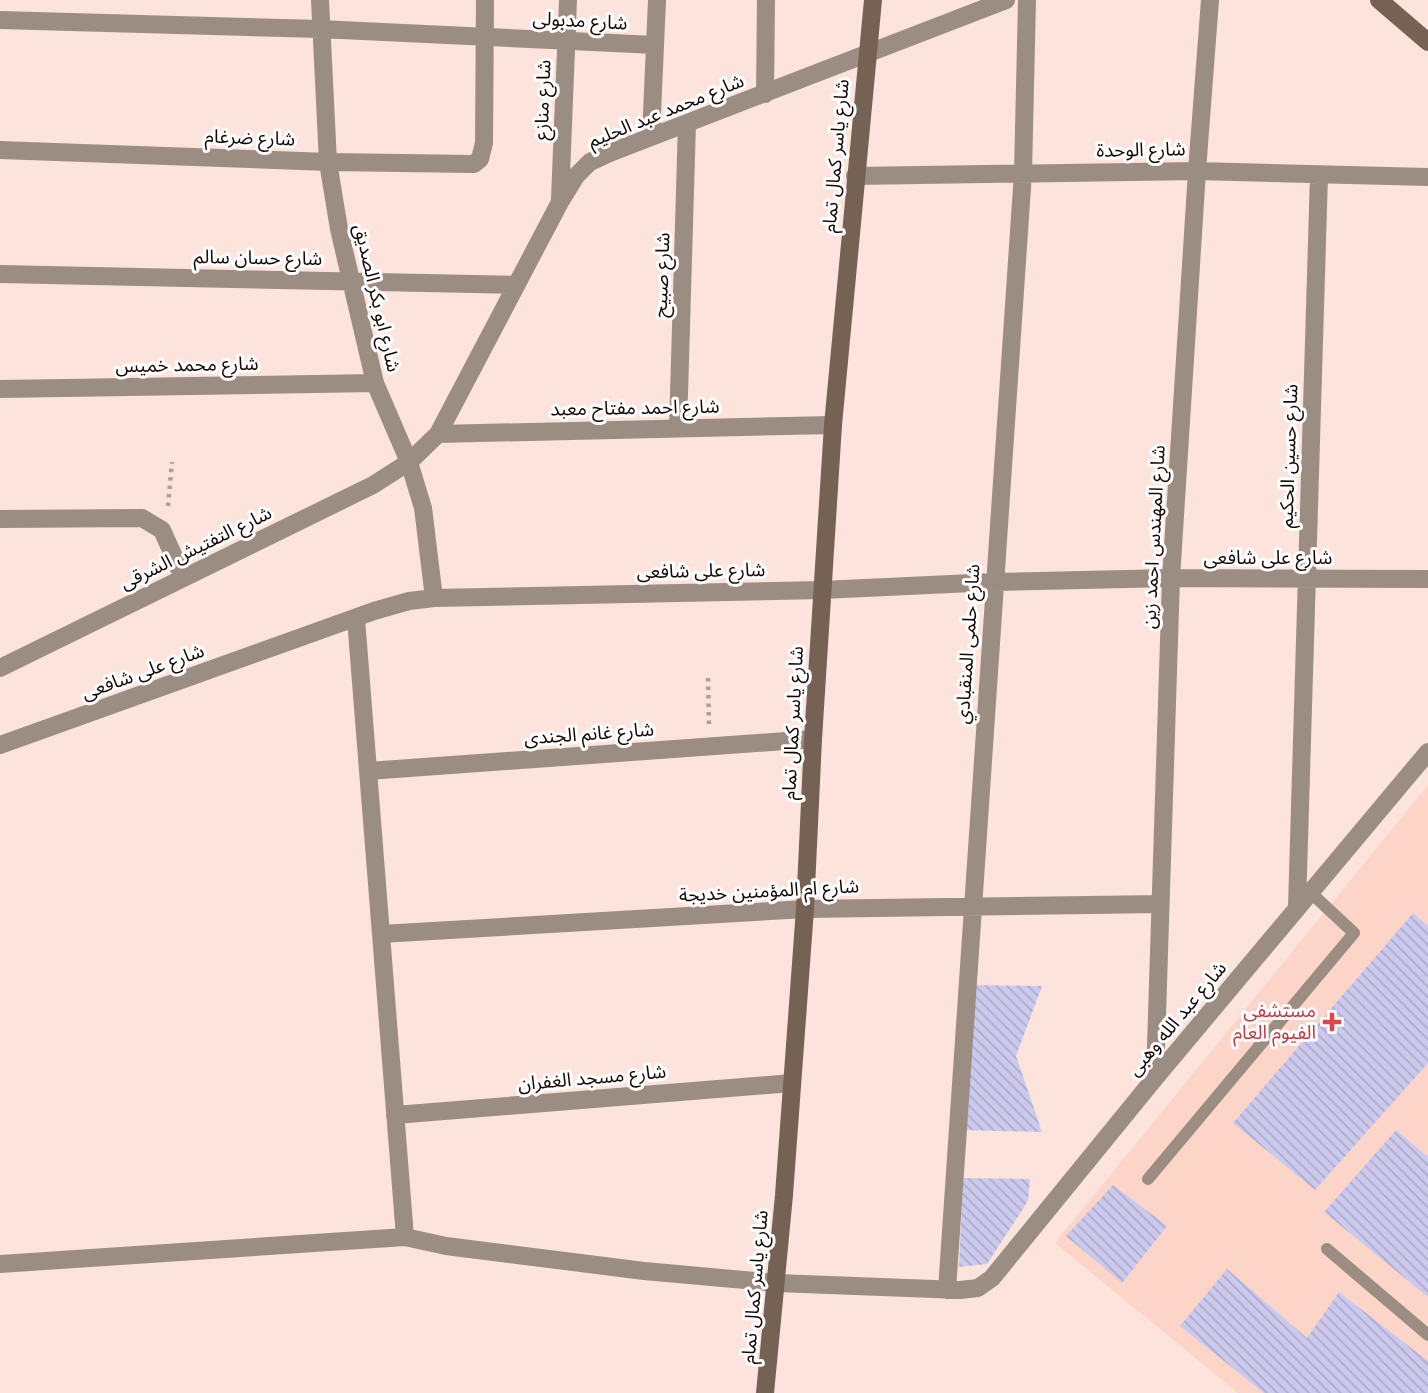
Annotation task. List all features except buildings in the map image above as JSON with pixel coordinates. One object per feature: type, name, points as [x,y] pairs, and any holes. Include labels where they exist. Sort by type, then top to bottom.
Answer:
[{"type":"street","name":"شارع ابو بكر الصديق","points":[[320,0],[328,162],[350,281],[375,383],[409,461],[423,508],[434,597]]},
{"type":"street","points":[[484,37],[485,0]]},
{"type":"street","name":"شارع منازع","points":[[560,202],[568,0]]},
{"type":"street","points":[[651,136],[657,0]]},
{"type":"street","points":[[765,0],[765,94]]},
{"type":"street","name":"شارع ياسر كمال تمام","points":[[765,1393],[777,1283],[805,909],[833,425],[873,0]]},
{"type":"street","name":"شارع محمد عبد الحليم","points":[[409,461],[438,434],[560,202],[576,176],[590,162],[1006,0]]},
{"type":"street","name":"شارع حلمى المنقبادي","points":[[947,1290],[971,906],[1023,173],[1027,0]]},
{"type":"street","name":"شارع المهندس احمد زين","points":[[1155,1078],[1171,578],[1210,0]]},
{"type":"street","points":[[1379,0],[1428,42]]},
{"type":"street","name":"شارع مدبولى","points":[[0,20],[320,29],[655,45]]},
{"type":"street","name":"شارع ضرغام","points":[[0,150],[328,162],[474,164],[480,159],[484,143],[484,37]]},
{"type":"street","name":"شارع صبيح","points":[[678,428],[687,123]]},
{"type":"street","name":"شارع الوحدة","points":[[855,176],[1197,171],[1428,177]]},
{"type":"street","name":"شارع حسين الحكيم","points":[[1297,907],[1319,175]]},
{"type":"street","name":"شارع حسان سالم","points":[[0,274],[516,285]]},
{"type":"street","name":"شارع محمد خميس","points":[[0,389],[375,383]]},
{"type":"street","name":"شارع احمد مفتاح معبد","points":[[438,434],[833,425]]},
{"type":"street","name":"شارع التفتيش الشرقى","points":[[0,668],[373,485],[409,461]]},
{"type":"street","points":[[0,519],[142,518],[156,524],[166,537],[183,577]]},
{"type":"street","name":"شارع على شافعى","points":[[0,745],[391,606],[434,597],[822,590],[1171,578],[1428,579]]},
{"type":"street","points":[[356,619],[405,1237]]},
{"type":"street","name":"شارع غانم الجندى","points":[[368,771],[813,739]]},
{"type":"street","name":"شارع عبد الله وهبى","points":[[0,1264],[405,1237],[446,1246],[645,1271],[777,1283],[969,1290],[992,1278],[1155,1078],[1428,752]]},
{"type":"street","name":"شارع ام المؤمنين خديجة","points":[[381,934],[805,909],[1160,904]]},
{"type":"street","name":"شارع مسجد الغفران","points":[[396,1115],[792,1083]]},
{"type":"lane","points":[[1148,1180],[1354,933],[1310,892]]},
{"type":"lane","points":[[1327,1249],[1428,1335]]},
{"type":"path","points":[[166,537],[172,462]]},
{"type":"path","points":[[708,678],[709,746]]},
{"type":"shaded area","name":"مستشفى الفيوم العام","points":[[1428,785],[1428,1393],[1238,1393],[1055,1243]]},
{"type":"place","name":"مستشفى الفيوم العام","points":[[1332,1022]]}]
